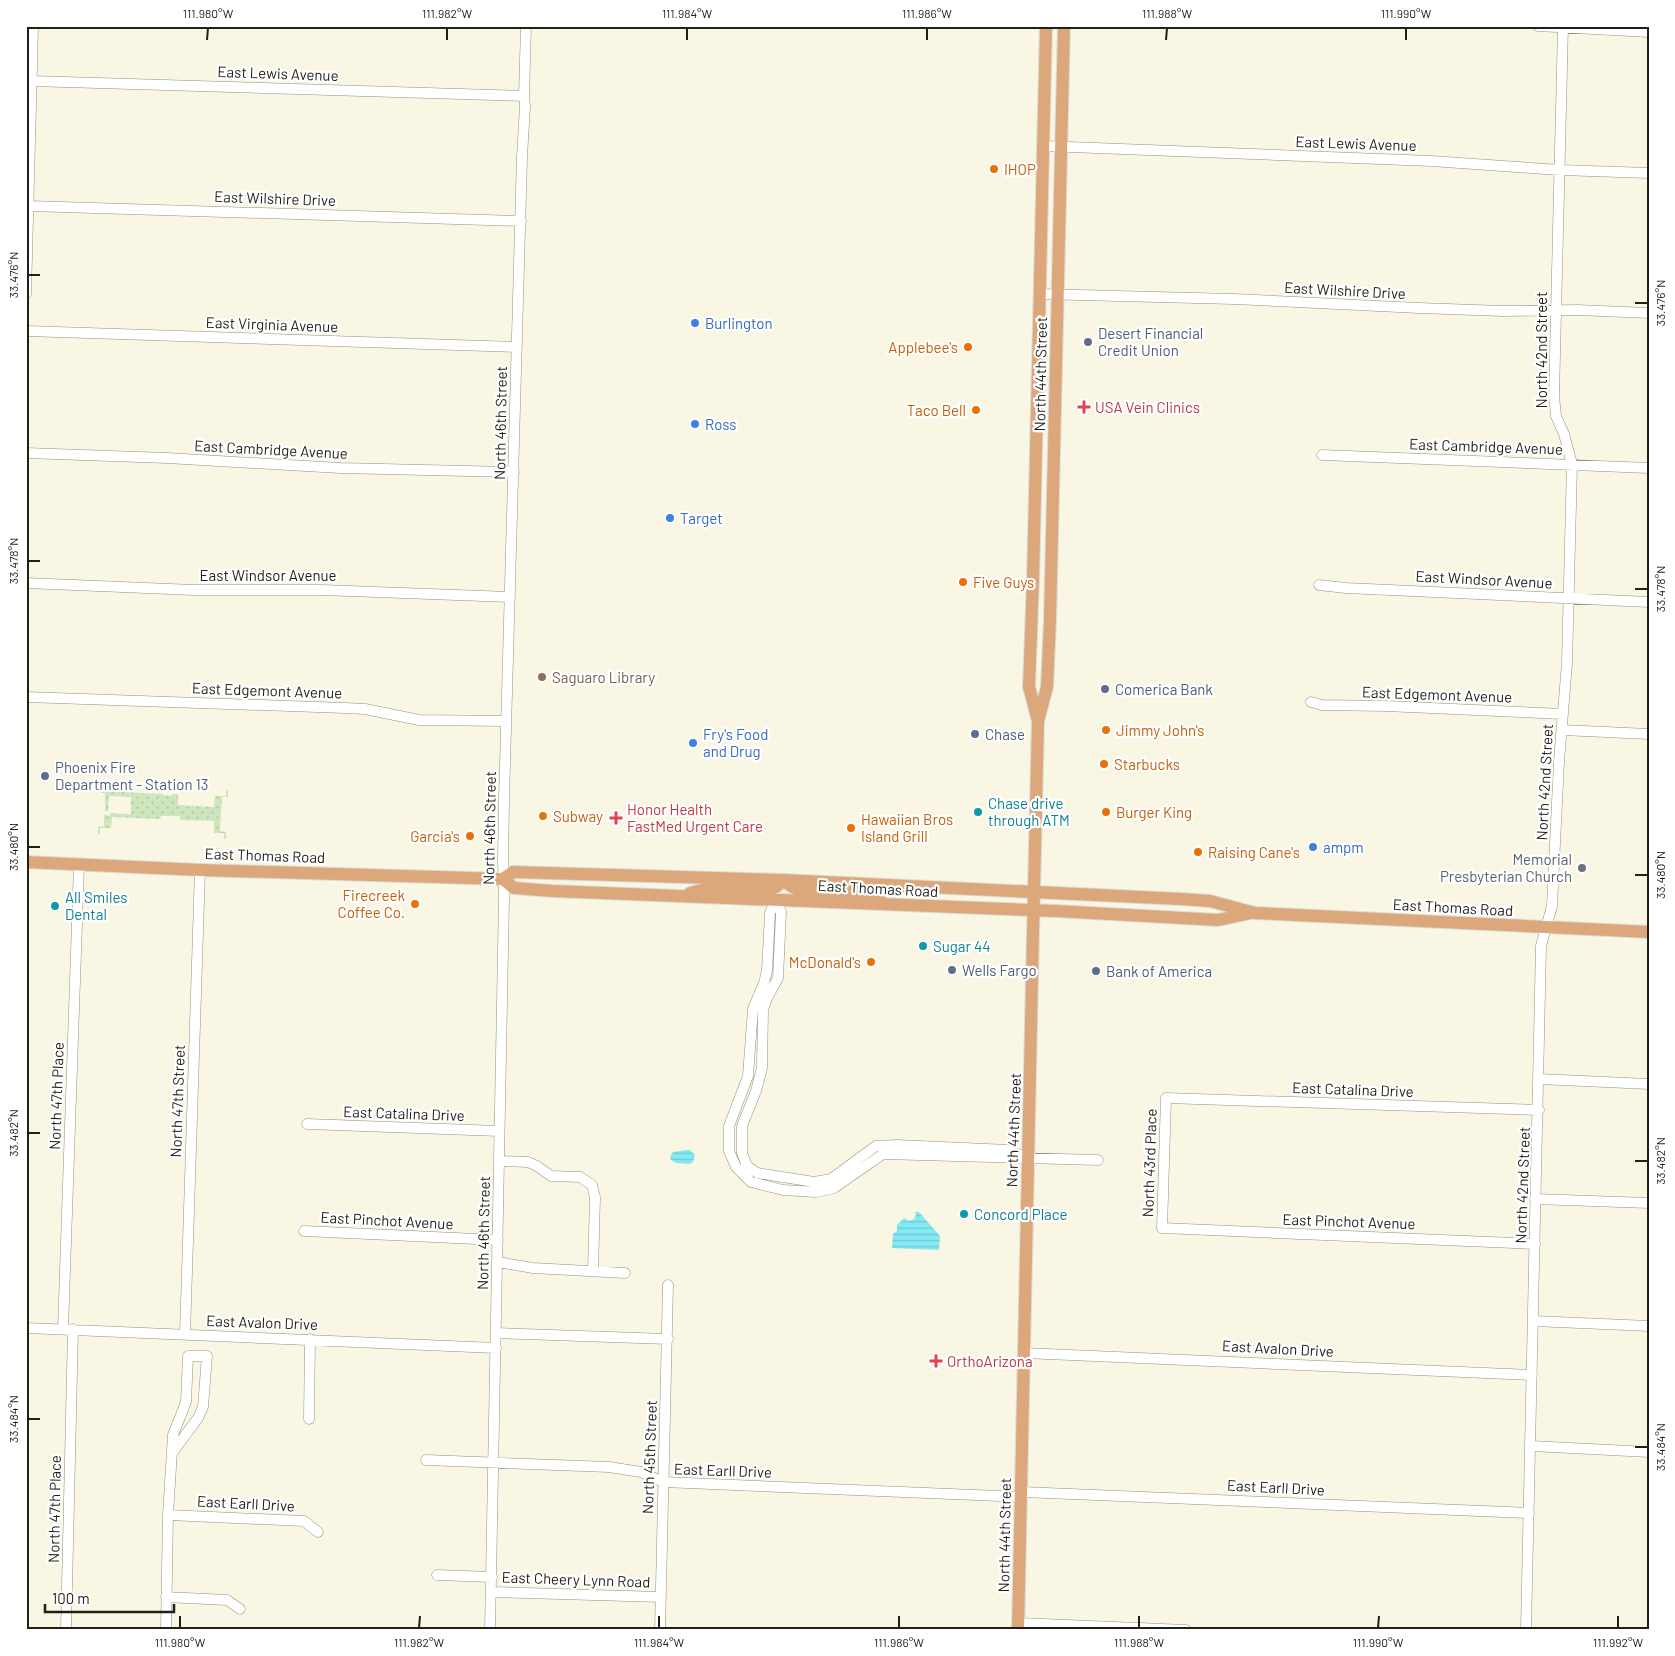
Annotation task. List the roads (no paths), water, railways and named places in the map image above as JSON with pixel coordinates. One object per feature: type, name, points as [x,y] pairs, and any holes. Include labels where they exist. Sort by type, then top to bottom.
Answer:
[{"type":"main road","name":"North 44th Street","points":[[1038,721],[1029,687],[1046,26]]},
{"type":"main road","name":"North 44th Street","points":[[1018,1626],[1038,721],[1047,687],[1064,26]]},
{"type":"main road","name":"East Thomas Road","points":[[26,862],[200,870],[503,878],[513,872],[783,880],[1210,901],[1255,913],[1649,932]]},
{"type":"main road","name":"East Thomas Road","points":[[503,878],[514,888],[553,892],[1218,920],[1255,913]]},
{"type":"main road","points":[[678,896],[706,888],[774,889],[783,880],[800,891],[862,894],[892,905]]},
{"type":"street","points":[[26,294],[33,26]]},
{"type":"street","name":"North 46th Street","points":[[490,1630],[498,1262],[506,721],[526,106],[524,96],[526,26]]},
{"type":"street","points":[[1538,26],[1649,32]]},
{"type":"street","name":"North 42nd Street","points":[[1526,1630],[1535,1199],[1539,1110],[1541,946],[1552,906],[1567,662],[1569,598],[1572,464],[1564,434],[1556,416],[1554,396],[1563,27]]},
{"type":"street","name":"East Lewis Avenue","points":[[31,81],[524,96]]},
{"type":"street","name":"East Lewis Avenue","points":[[1043,146],[1431,161],[1560,170],[1649,173]]},
{"type":"street","name":"East Wilshire Drive","points":[[29,206],[521,220]]},
{"type":"street","name":"East Wilshire Drive","points":[[1040,294],[1234,299],[1428,309],[1649,313]]},
{"type":"street","name":"East Virginia Avenue","points":[[26,331],[517,347]]},
{"type":"street","points":[[1037,380],[1056,381]]},
{"type":"street","name":"East Cambridge Avenue","points":[[26,453],[167,458],[340,468],[514,472]]},
{"type":"street","name":"East Cambridge Avenue","points":[[1322,455],[1649,468]]},
{"type":"street","name":"East Windsor Avenue","points":[[26,583],[194,590],[312,590],[510,597]]},
{"type":"street","name":"East Windsor Avenue","points":[[1319,584],[1346,588],[1649,602]]},
{"type":"street","name":"East Edgemont Avenue","points":[[26,697],[365,709],[419,720],[506,721]]},
{"type":"street","name":"East Edgemont Avenue","points":[[1311,702],[1322,705],[1563,714]]},
{"type":"street","points":[[1562,730],[1649,734]]},
{"type":"street","name":"North 47th Place","points":[[66,1630],[68,1329],[79,865]]},
{"type":"street","name":"North 47th Street","points":[[185,1334],[200,870]]},
{"type":"street","points":[[776,900],[781,912],[778,978],[763,1010],[762,1068],[756,1091],[742,1126],[742,1153],[747,1166],[756,1173],[814,1182],[830,1179],[876,1146],[890,1144],[1009,1150],[1028,1158],[1098,1160]]},
{"type":"street","points":[[1539,1079],[1649,1084]]},
{"type":"street","name":"East Catalina Drive","points":[[1166,1098],[1539,1110]]},
{"type":"street","name":"North 43rd Place","points":[[1162,1228],[1166,1098]]},
{"type":"street","name":"East Catalina Drive","points":[[307,1124],[499,1131]]},
{"type":"street","points":[[499,1161],[528,1162],[551,1176],[580,1178],[592,1184],[595,1197],[593,1271]]},
{"type":"street","points":[[1535,1199],[1649,1204]]},
{"type":"street","name":"East Pinchot Avenue","points":[[1162,1228],[1535,1244]]},
{"type":"street","name":"East Pinchot Avenue","points":[[304,1231],[498,1240]]},
{"type":"street","points":[[498,1262],[533,1268],[625,1273]]},
{"type":"street","name":"North 45th Street","points":[[660,1630],[668,1285]]},
{"type":"street","points":[[1533,1321],[1649,1326]]},
{"type":"street","name":"East Avalon Drive","points":[[26,1328],[496,1348]]},
{"type":"street","points":[[496,1333],[668,1340]]},
{"type":"street","points":[[309,1419],[310,1339]]},
{"type":"street","name":"East Avalon Drive","points":[[1024,1353],[1532,1375]]},
{"type":"street","points":[[166,1630],[168,1515],[173,1435],[186,1402],[188,1356],[207,1356],[203,1407],[198,1418],[172,1453]]},
{"type":"street","points":[[1530,1446],[1649,1452]]},
{"type":"street","name":"East Earll Drive","points":[[426,1460],[609,1467],[641,1472],[663,1482],[1529,1513]]},
{"type":"street","name":"East Earll Drive","points":[[168,1515],[304,1521],[318,1532]]},
{"type":"street","name":"East Cheery Lynn Road","points":[[436,1575],[492,1577]]},
{"type":"street","name":"East Cheery Lynn Road","points":[[491,1592],[661,1597]]},
{"type":"street","points":[[166,1597],[227,1600],[240,1609]]},
{"type":"street","points":[[1018,1626],[1186,1630]]},
{"type":"water","points":[[690,1150],[695,1155],[693,1162],[690,1164],[676,1163],[671,1160],[670,1157],[673,1152]]},
{"type":"water","points":[[915,1212],[919,1212],[940,1236],[939,1250],[892,1248],[893,1234],[897,1231],[897,1225],[904,1218],[909,1221],[914,1219]]},
{"type":"place","name":"IHOP","points":[[994,169]]},
{"type":"place","name":"Burlington","points":[[695,323]]},
{"type":"place","name":"Desert Financial Credit Union","points":[[1088,342]]},
{"type":"place","name":"Applebee's","points":[[968,347]]},
{"type":"place","name":"USA Vein Clinics","points":[[1084,407]]},
{"type":"place","name":"Taco Bell","points":[[976,410]]},
{"type":"place","name":"Ross","points":[[695,424]]},
{"type":"place","name":"Target","points":[[670,518]]},
{"type":"place","name":"Five Guys","points":[[963,582]]},
{"type":"place","name":"Saguaro Library","points":[[542,677]]},
{"type":"place","name":"Comerica Bank","points":[[1105,689]]},
{"type":"place","name":"Jimmy John's","points":[[1106,730]]},
{"type":"place","name":"Chase","points":[[975,734]]},
{"type":"place","name":"Fry's Food and Drug","points":[[693,743]]},
{"type":"place","name":"Starbucks","points":[[1104,764]]},
{"type":"place","name":"Phoenix Fire Department - Station 13","points":[[45,776]]},
{"type":"place","name":"Chase drive through ATM","points":[[978,812]]},
{"type":"place","name":"Burger King","points":[[1106,812]]},
{"type":"place","name":"Subway","points":[[543,816]]},
{"type":"place","name":"Honor Health FastMed Urgent Care","points":[[616,818]]},
{"type":"place","name":"Hawaiian Bros Island Grill","points":[[851,828]]},
{"type":"place","name":"Garcia's","points":[[470,836]]},
{"type":"place","name":"ampm","points":[[1313,847]]},
{"type":"place","name":"Raising Cane's","points":[[1198,852]]},
{"type":"place","name":"Memorial Presbyterian Church","points":[[1582,868]]},
{"type":"place","name":"Firecreek Coffee Co.","points":[[415,904]]},
{"type":"place","name":"All Smiles Dental","points":[[55,906]]},
{"type":"place","name":"Sugar 44","points":[[923,946]]},
{"type":"place","name":"McDonald's","points":[[871,962]]},
{"type":"place","name":"Wells Fargo","points":[[952,970]]},
{"type":"place","name":"Bank of America","points":[[1096,971]]},
{"type":"place","name":"Concord Place","points":[[964,1214]]},
{"type":"place","name":"OrthoArizona","points":[[936,1361]]}]
